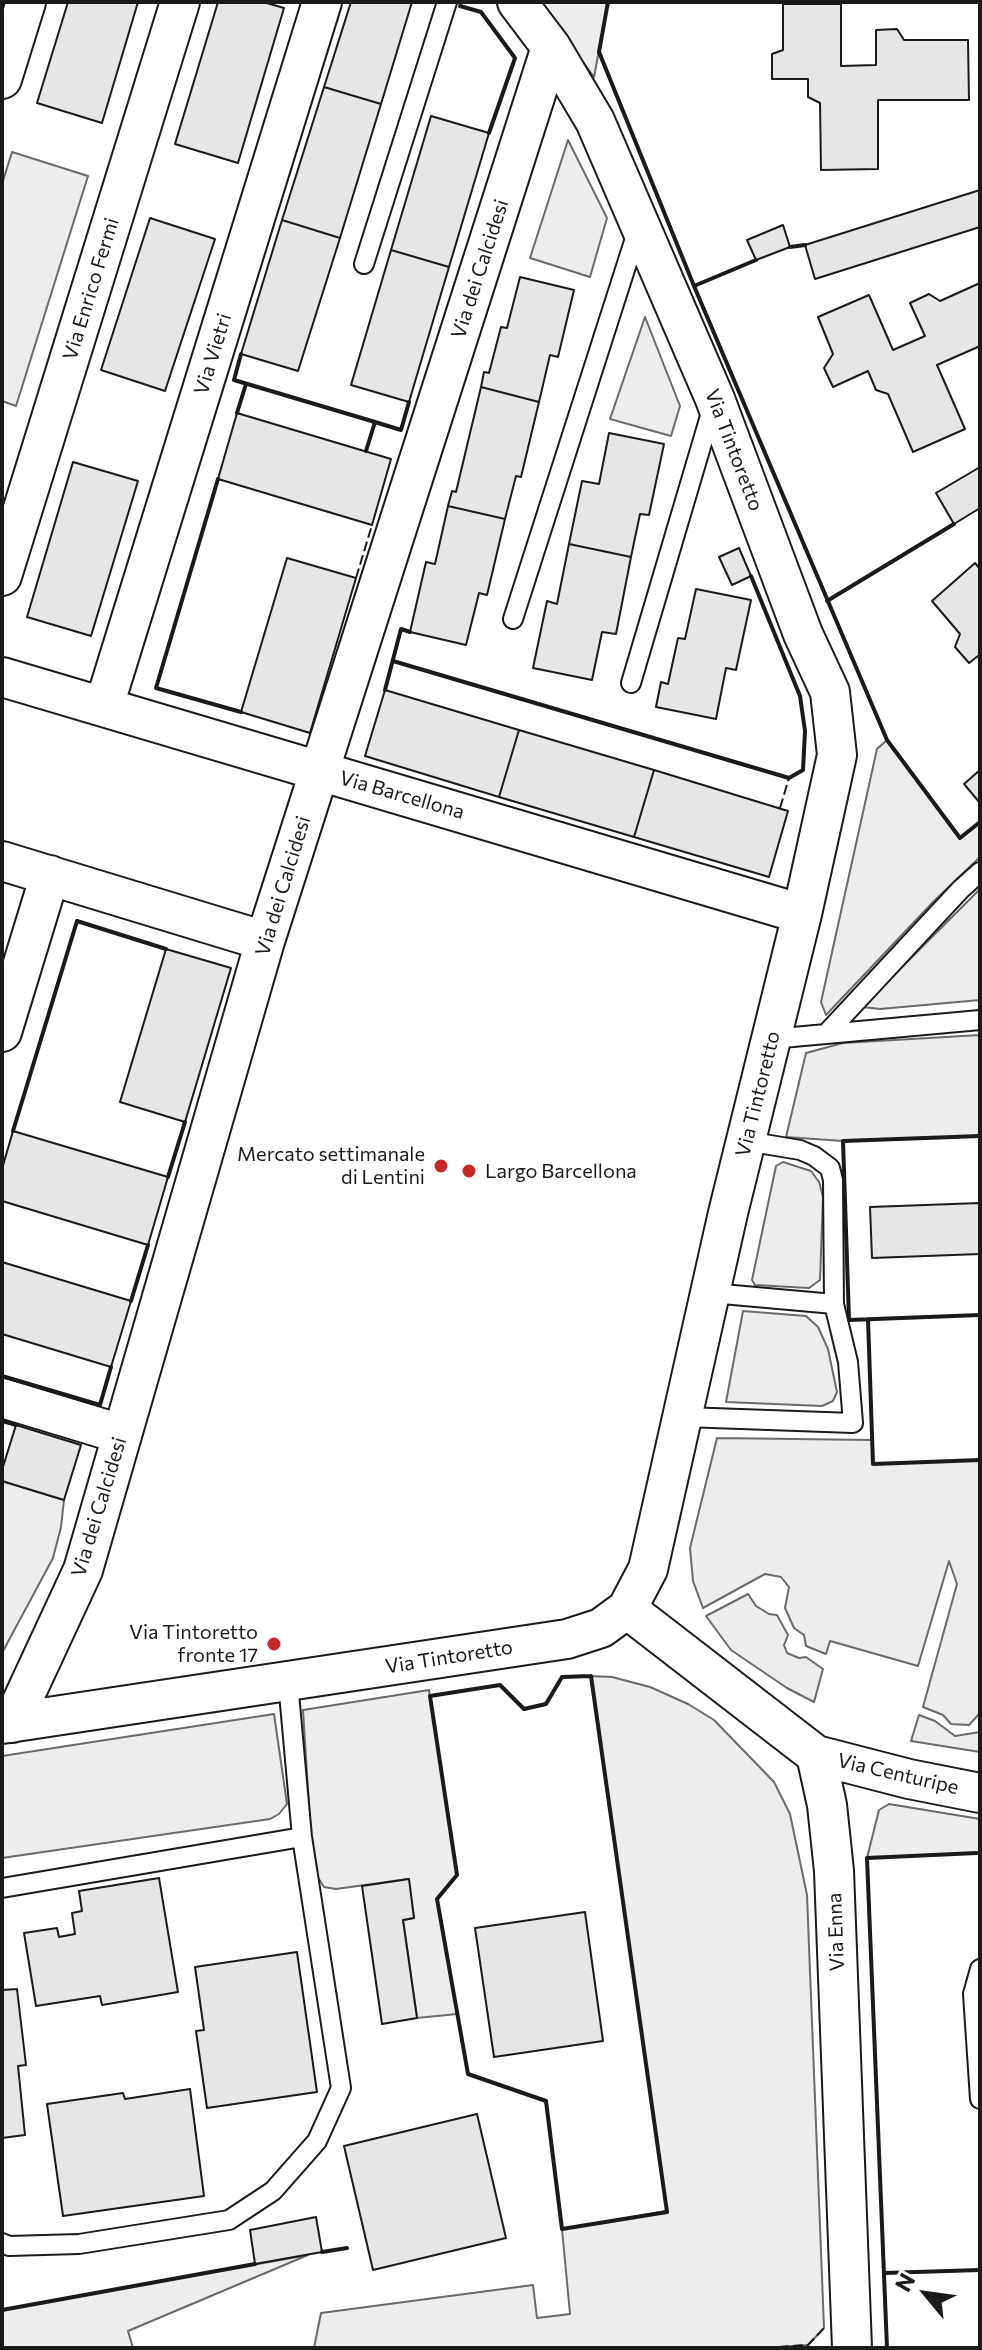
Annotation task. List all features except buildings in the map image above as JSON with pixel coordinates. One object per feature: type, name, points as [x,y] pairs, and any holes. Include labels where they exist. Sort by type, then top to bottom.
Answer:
[{"type":"street","points":[[2,79],[26,2]]},
{"type":"street","name":"Via Enrico Fermi","points":[[2,576],[180,2]]},
{"type":"street","name":"Via Vietri","points":[[104,706],[322,2]]},
{"type":"street","name":"Via Tintoretto","points":[[7,1723],[567,1639],[601,1628],[627,1609],[648,1569],[837,755],[830,692],[803,634],[715,399],[640,222],[595,121],[551,47],[517,2]]},
{"type":"street","name":"Via dei Calcidesi","points":[[7,1723],[83,1570],[265,941],[551,47]]},
{"type":"street","name":"Via Barcellona","points":[[2,677],[802,914]]},
{"type":"street","points":[[2,861],[265,941]]},
{"type":"street","points":[[2,1032],[50,875]]},
{"type":"street","points":[[2,1398],[121,1434]]},
{"type":"street","points":[[627,1609],[816,1755]]},
{"type":"street","name":"Via Centuripe","points":[[816,1755],[980,1793]]},
{"type":"street","name":"Via Enna","points":[[816,1755],[827,1805],[834,1871],[852,2348]]},
{"type":"lane","points":[[364,264],[447,2]]},
{"type":"lane","points":[[513,619],[640,222]]},
{"type":"lane","points":[[631,683],[715,399]]},
{"type":"lane","points":[[826,1034],[980,872]]},
{"type":"lane","points":[[771,1039],[980,1020]]},
{"type":"lane","points":[[684,1417],[853,1423],[848,1362],[834,1304],[833,1180],[830,1168],[800,1150],[746,1141]]},
{"type":"lane","points":[[711,1293],[834,1304]]},
{"type":"lane","points":[[2,2243],[9,2246],[79,2244],[229,2220],[273,2191],[317,2141],[341,2088],[302,1837],[288,1682]]},
{"type":"lane","points":[[2,1888],[302,1837]]},
{"type":"lane","points":[[980,1969],[973,1994],[980,2099]]},
{"type":"shaded area","points":[[538,2],[608,2],[594,77]]},
{"type":"shaded area","points":[[568,140],[607,218],[590,277],[530,258]]},
{"type":"shaded area","points":[[12,152],[88,176],[16,406],[2,401],[2,184]]},
{"type":"shaded area","points":[[645,317],[680,406],[671,436],[610,419]]},
{"type":"shaded area","points":[[887,740],[960,838],[980,822],[980,857],[826,1015],[821,1002],[877,749]]},
{"type":"shaded area","points":[[980,889],[980,1000],[880,1009],[862,1007]]},
{"type":"shaded area","points":[[980,1035],[980,1136],[843,1141],[786,1137],[806,1053],[843,1043]]},
{"type":"shaded area","points":[[783,1162],[811,1171],[819,1182],[823,1197],[820,1280],[809,1288],[755,1285],[752,1280],[776,1166]]},
{"type":"shaded area","points":[[743,1311],[806,1316],[818,1327],[828,1349],[837,1392],[833,1401],[822,1406],[726,1402]]},
{"type":"shaded area","points":[[717,1438],[872,1440],[873,1464],[980,1460],[980,1713],[969,1725],[951,1724],[943,1715],[923,1707],[957,1584],[949,1561],[918,1666],[830,1641],[826,1654],[806,1646],[804,1635],[794,1628],[785,1608],[789,1587],[781,1577],[765,1574],[703,1608],[693,1581],[690,1548]]},
{"type":"shaded area","points":[[2,1481],[64,1500],[53,1558],[2,1653]]},
{"type":"shaded area","points":[[748,1594],[756,1606],[777,1615],[788,1635],[784,1645],[787,1653],[799,1658],[806,1657],[823,1669],[814,1702],[787,1688],[731,1650],[706,1616]]},
{"type":"shaded area","points":[[591,1676],[612,1677],[650,1687],[714,1720],[774,1782],[790,1814],[807,1895],[824,2328],[808,2345],[765,2348],[314,2348],[321,2313],[533,2285],[537,2318],[570,2314],[562,2229],[667,2211]]},
{"type":"shaded area","points":[[429,1690],[457,1875],[437,1899],[457,2014],[417,2018],[403,1920],[414,1918],[408,1879],[336,1889],[324,1887],[317,1876],[312,1854],[303,1710]]},
{"type":"shaded area","points":[[274,1714],[287,1804],[270,1819],[2,1858],[2,1756]]},
{"type":"shaded area","points":[[919,1715],[935,1721],[955,1736],[980,1732],[980,1752],[911,1741]]},
{"type":"shaded area","points":[[889,1804],[980,1819],[980,1853],[867,1858],[879,1810]]},
{"type":"shaded area","points":[[308,2255],[128,2331],[133,2348],[2,2348],[2,2310]]},
{"type":"fence","points":[[356,578],[372,525]]},
{"type":"fence","points":[[780,808],[789,778]]},
{"type":"fence","points":[[765,2348],[808,2345],[824,2328]]},
{"type":"wall","points":[[608,2],[599,52],[694,286],[887,740],[960,838],[980,822]]},
{"type":"wall","points":[[460,6],[481,12],[515,58],[489,133]]},
{"type":"wall","points":[[790,247],[805,245]]},
{"type":"wall","points":[[694,286],[756,260]]},
{"type":"wall","points":[[241,354],[234,380],[401,430],[409,402]]},
{"type":"wall","points":[[237,413],[246,384]]},
{"type":"wall","points":[[366,451],[375,422]]},
{"type":"wall","points":[[218,479],[156,688],[241,712]]},
{"type":"wall","points":[[827,601],[954,524]]},
{"type":"wall","points":[[393,661],[789,778],[803,770],[805,731],[800,696],[751,576]]},
{"type":"wall","points":[[385,690],[401,629],[410,632]]},
{"type":"wall","points":[[13,1131],[77,921],[166,949]]},
{"type":"wall","points":[[168,1177],[185,1122]]},
{"type":"wall","points":[[980,1136],[843,1141],[849,1320],[980,1315]]},
{"type":"wall","points":[[131,1301],[148,1245]]},
{"type":"wall","points":[[868,1319],[873,1464],[980,1460]]},
{"type":"wall","points":[[2,1376],[100,1405],[111,1367]]},
{"type":"wall","points":[[2,1425],[3,1421],[16,1425]]},
{"type":"wall","points":[[591,1676],[667,2212],[562,2229],[546,2101],[468,2074],[437,1899],[457,1875],[430,1696],[500,1685],[524,1709],[546,1704],[562,1677],[591,1676]]},
{"type":"wall","points":[[887,2348],[867,1858],[977,1853]]},
{"type":"wall","points":[[322,2252],[347,2248]]},
{"type":"wall","points":[[2,2310],[255,2264]]},
{"type":"wall","points":[[884,2273],[980,2270]]},
{"type":"place","name":"Mercato settimanale di Lentini","points":[[441,1166]]},
{"type":"place","name":"Largo Barcellona","points":[[469,1171]]},
{"type":"place","name":"Via Tintoretto fronte 17","points":[[274,1644]]}]
